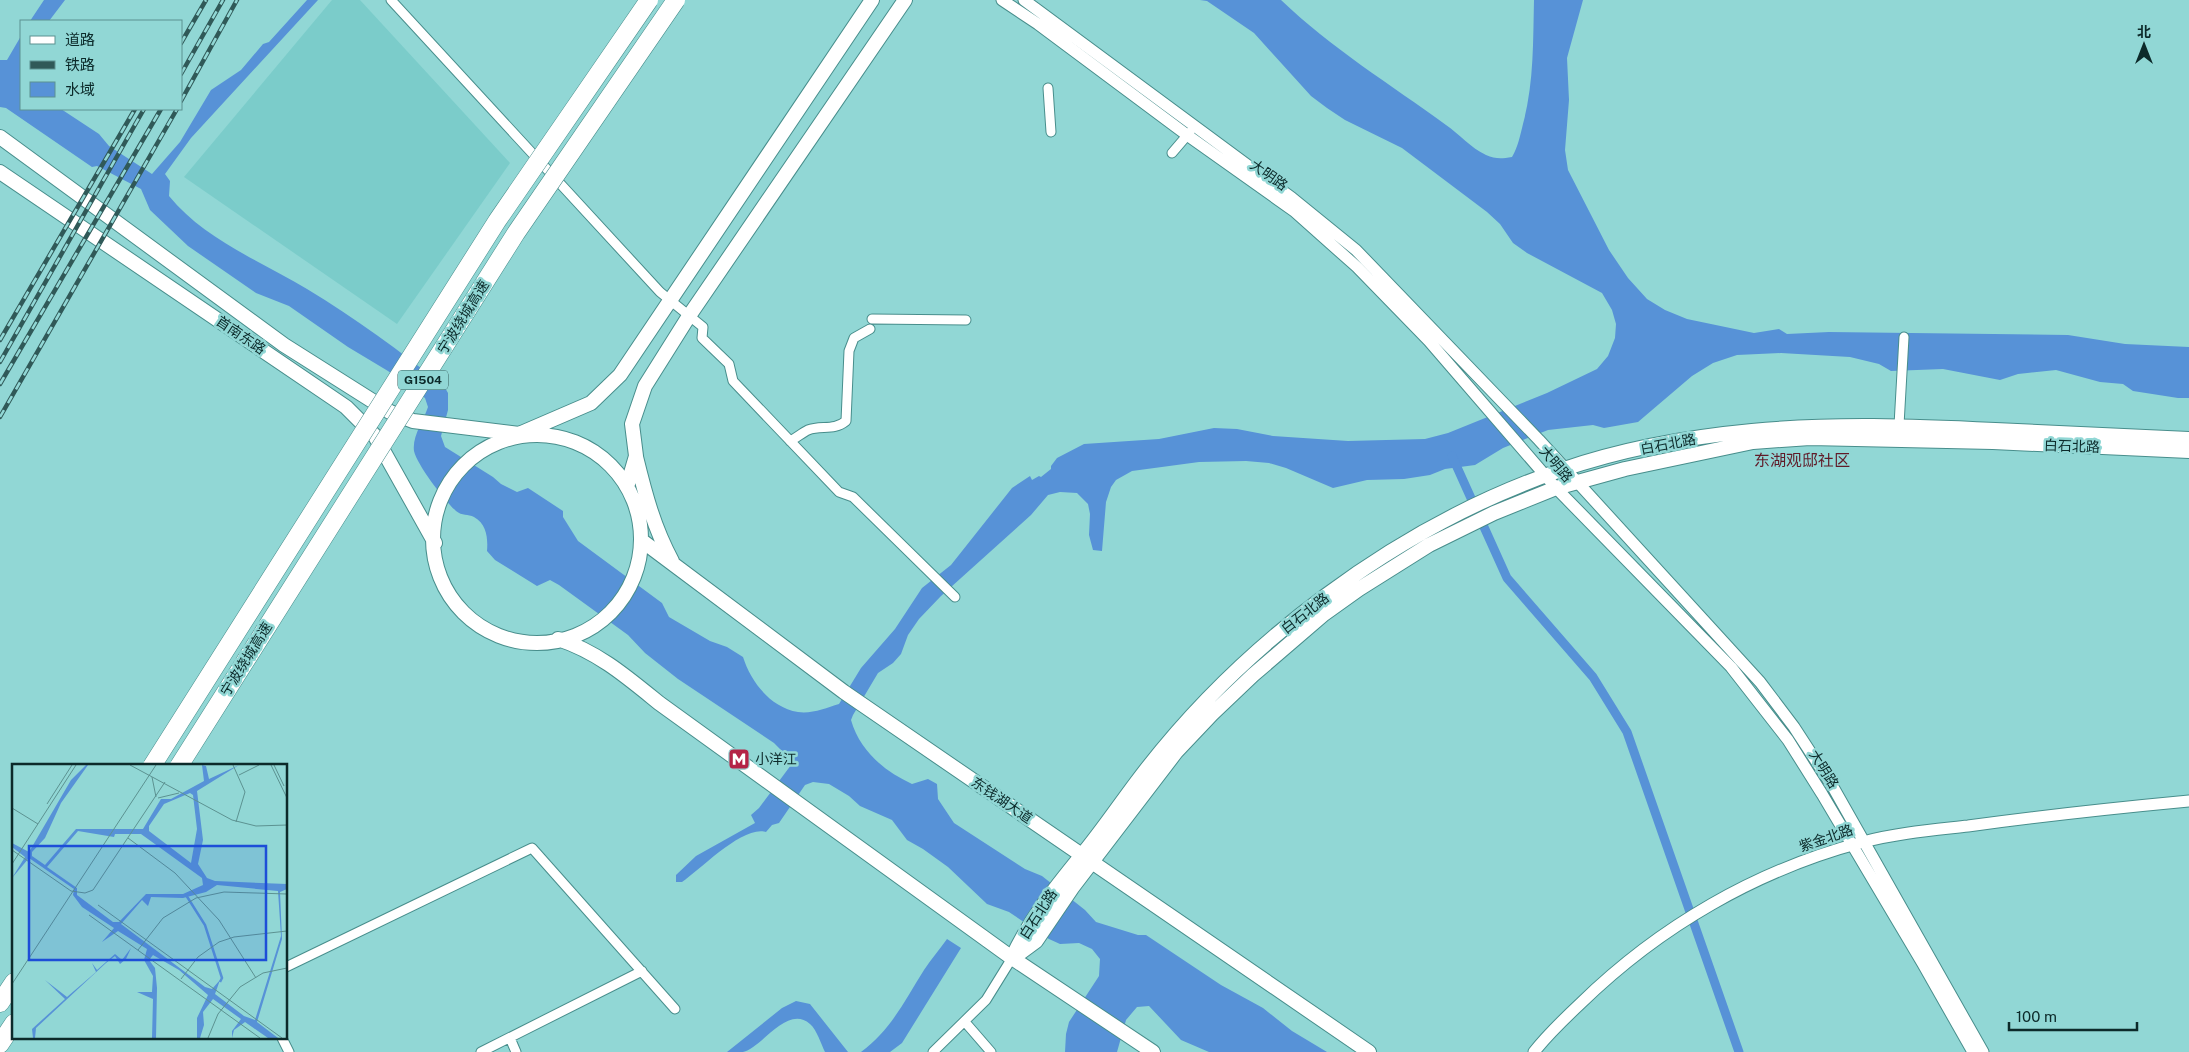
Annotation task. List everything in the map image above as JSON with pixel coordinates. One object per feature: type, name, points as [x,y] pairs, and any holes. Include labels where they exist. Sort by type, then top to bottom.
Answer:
[{"type":"highway","name":"宁波绕城高速","points":[[153,764],[497,221],[649,0]]},
{"type":"highway","name":"宁波绕城高速","points":[[180,764],[516,233],[676,0]]},
{"type":"highway","points":[[0,1003],[12,985]]},
{"type":"highway","points":[[0,1044],[12,1026]]},
{"type":"main road","points":[[872,0],[620,375],[591,404],[474,452],[454,476],[440,506],[435,543],[440,571],[452,603],[475,626],[507,640],[536,643],[558,640],[579,646],[610,663],[659,703],[1012,958],[1153,1052]]},
{"type":"main road","points":[[675,566],[656,530],[636,456],[632,424],[645,386],[689,316],[905,0]]},
{"type":"main road","name":"首南东路","points":[[0,138],[284,345],[390,412],[413,421],[518,434],[567,437],[601,456],[627,488],[638,514],[641,540],[636,574],[619,606],[594,626],[558,640]]},
{"type":"main road","name":"首南东路","points":[[0,172],[346,407],[374,436],[435,543]]},
{"type":"main road","name":"白石北路","points":[[1088,858],[1164,744],[1209,696],[1297,618],[1346,582],[1412,539],[1452,516],[1546,476],[1565,469],[1646,448],[1698,438],[1751,431],[1806,427],[1900,425],[2189,440]]},
{"type":"main road","name":"白石北路","points":[[1012,958],[1024,931],[1066,885],[1176,752],[1253,675],[1324,614],[1359,589],[1429,545],[1494,513],[1556,488],[1577,482],[1625,469],[1753,442],[1810,438],[1993,442],[2189,450]]},
{"type":"main road","points":[[627,488],[636,456]]},
{"type":"main road","name":"东钱湖大道","points":[[641,540],[844,692],[1369,1052]]},
{"type":"main road","name":"白石北路","points":[[1012,958],[1036,941],[1066,885]]},
{"type":"street","points":[[391,0],[669,300],[703,327],[702,338],[729,364],[733,381],[790,442],[839,492],[853,497],[955,597]]},
{"type":"street","name":"大明路","points":[[1002,0],[1190,131],[1292,198],[1356,250],[1539,440],[1760,682],[1794,727],[1864,841],[1984,1052]]},
{"type":"street","name":"大明路","points":[[1024,0],[1294,212],[1357,266],[1429,340],[1556,488],[1731,668],[1788,740],[1853,845],[1973,1052]]},
{"type":"street","points":[[1048,88],[1051,132]]},
{"type":"street","points":[[1172,152],[1190,131]]},
{"type":"street","points":[[872,319],[966,320]]},
{"type":"street","points":[[790,442],[807,430],[820,427],[838,427],[846,421],[849,351],[854,338],[870,329]]},
{"type":"street","points":[[1900,425],[1904,337]]},
{"type":"street","name":"紫金北路","points":[[1534,1052],[1563,1020],[1623,964],[1677,925],[1716,901],[1764,878],[1864,841],[1896,835],[2048,815],[2189,801]]},
{"type":"street","points":[[288,966],[532,848],[674,1009]]},
{"type":"street","points":[[933,1052],[986,1000],[1012,958]]},
{"type":"street","points":[[481,1052],[642,971]]},
{"type":"street","points":[[965,1022],[991,1052]]},
{"type":"street","points":[[510,1038],[516,1052]]},
{"type":"street","points":[[283,1040],[289,1052]]},
{"type":"shaded area","points":[[332,0],[360,0],[510,163],[397,324],[184,177]]},
{"type":"water","points":[[44,0],[65,0],[50,20],[31,20]]},
{"type":"water","points":[[307,0],[318,0],[191,138],[165,174],[170,181],[169,196],[199,225],[216,237],[342,311],[444,386],[448,393],[448,410],[441,436],[445,447],[501,484],[517,492],[528,488],[563,511],[563,517],[578,541],[662,603],[669,617],[710,641],[727,647],[743,657],[751,675],[770,699],[779,705],[798,712],[814,711],[839,704],[861,668],[895,629],[922,588],[951,565],[1012,488],[1030,476],[1032,480],[1039,476],[1041,477],[1051,469],[1057,458],[1084,444],[1159,439],[1214,428],[1237,429],[1273,436],[1348,441],[1425,439],[1448,433],[1547,393],[1597,369],[1608,356],[1615,338],[1616,324],[1612,310],[1602,293],[1527,253],[1513,243],[1500,224],[1487,212],[1402,148],[1345,120],[1327,108],[1311,96],[1254,33],[1207,1],[1200,0],[1281,0],[1340,50],[1446,125],[1475,149],[1489,156],[1501,158],[1512,157],[1519,141],[1527,109],[1532,62],[1534,0],[1583,0],[1567,58],[1569,100],[1565,150],[1568,170],[1609,250],[1628,278],[1647,299],[1665,310],[1687,319],[1754,333],[1779,329],[1787,334],[1829,332],[2068,335],[2125,344],[2189,347],[2189,398],[2133,391],[2123,384],[2100,382],[2056,370],[2018,374],[2000,380],[1943,369],[1891,371],[1879,364],[1850,357],[1781,353],[1737,355],[1713,363],[1692,376],[1638,422],[1604,428],[1593,425],[1548,430],[1503,448],[1475,465],[1445,469],[1430,475],[1404,479],[1367,480],[1333,488],[1286,468],[1269,463],[1246,461],[1199,462],[1132,471],[1116,480],[1111,487],[1106,502],[1102,551],[1093,550],[1089,535],[1090,514],[1088,504],[1077,493],[1060,492],[1048,495],[1031,515],[941,596],[919,619],[908,635],[901,654],[893,663],[878,673],[853,715],[851,720],[860,741],[874,759],[902,779],[912,784],[928,779],[937,784],[938,799],[954,823],[1025,869],[1042,876],[1085,910],[1096,922],[1138,935],[1146,935],[1221,985],[1263,1008],[1292,1031],[1327,1052],[1209,1052],[1181,1040],[1149,1006],[1137,1007],[1126,1020],[1117,1052],[1065,1052],[1069,1022],[1099,976],[1100,959],[1092,949],[1079,943],[1060,944],[1049,939],[1009,912],[987,904],[948,867],[907,840],[892,820],[860,806],[849,796],[829,784],[813,782],[805,785],[779,823],[772,825],[766,832],[746,835],[734,841],[682,882],[676,882],[676,875],[696,856],[755,823],[751,815],[759,808],[791,765],[788,757],[774,743],[678,679],[645,653],[628,635],[559,585],[550,580],[537,586],[495,560],[487,551],[487,537],[482,524],[474,517],[458,513],[451,506],[432,482],[416,457],[414,451],[415,440],[428,407],[425,398],[388,371],[348,347],[289,306],[256,293],[188,246],[150,210],[141,189],[97,166],[92,167],[6,108],[0,107],[0,60],[7,60],[20,38],[20,110],[63,110],[99,134],[109,146],[152,174],[180,142],[211,90],[241,70],[263,44],[269,42]]},
{"type":"water","points":[[947,939],[961,948],[902,1043],[890,1052],[861,1052],[889,1024]]},
{"type":"water","points":[[796,1001],[810,1004],[848,1052],[825,1052],[817,1033],[810,1024],[801,1019],[792,1019],[775,1029],[750,1049],[743,1052],[727,1052],[782,1008]]},
{"type":"waterway","points":[[1452,456],[1507,578],[1593,677],[1627,732],[1739,1052]]},
{"type":"railway","points":[[182,41],[206,0]]},
{"type":"railway","points":[[182,72],[223,0]]},
{"type":"railway","points":[[182,99],[237,0]]},
{"type":"railway","points":[[0,340],[134,110]]},
{"type":"railway","points":[[0,362],[143,110]]},
{"type":"railway","points":[[0,384],[160,110]]},
{"type":"railway","points":[[0,417],[176,110]]},
{"type":"place","name":"小洋江","points":[[739,759]]},
{"type":"district","name":"东湖观邸社区","points":[[1802,460]]}]
